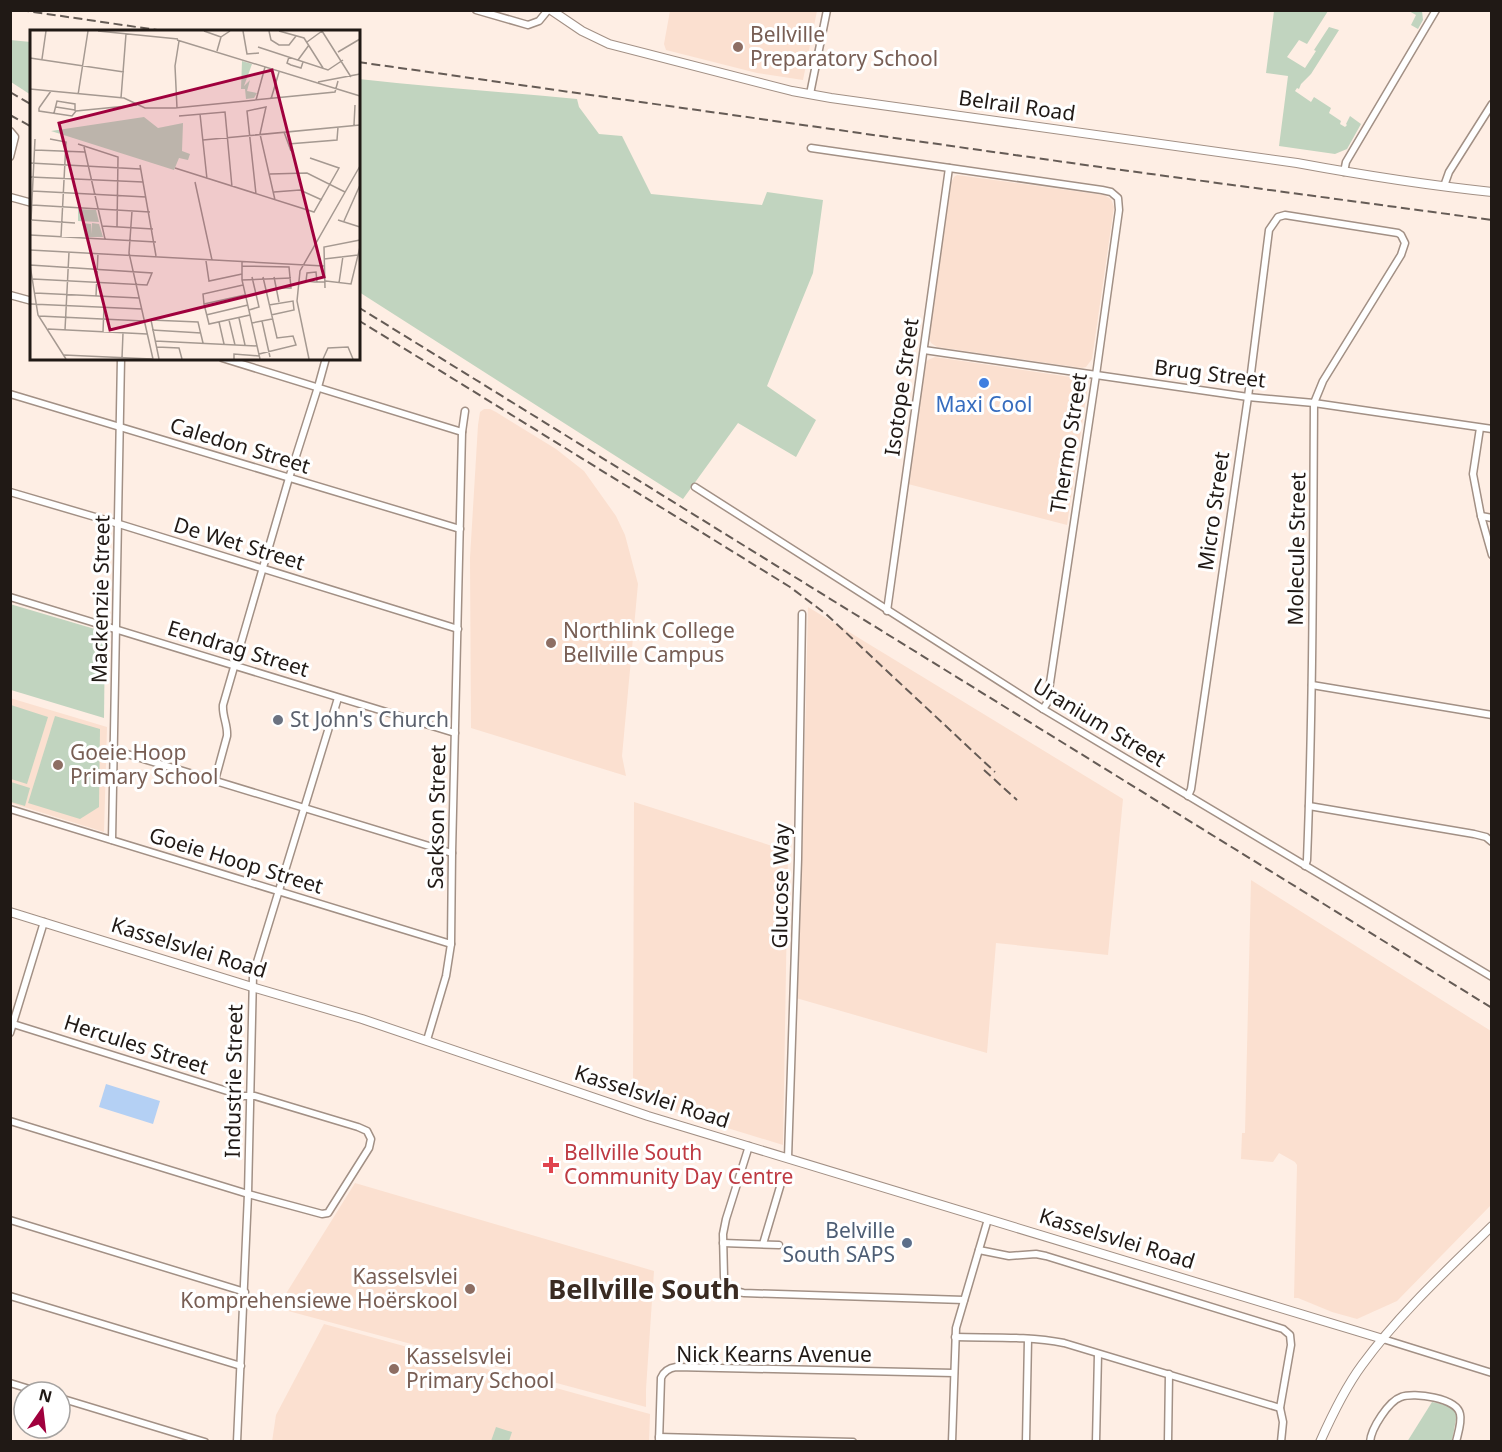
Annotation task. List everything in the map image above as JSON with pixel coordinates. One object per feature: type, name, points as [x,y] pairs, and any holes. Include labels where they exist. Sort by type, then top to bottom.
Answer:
[{"type":"street","points":[[476,10],[528,25],[539,21],[549,10]]},
{"type":"street","name":"Belrail Road","points":[[549,10],[596,39],[616,46],[810,94],[1491,192]]},
{"type":"street","points":[[810,94],[827,10]]},
{"type":"street","points":[[1344,172],[1346,162],[1436,10]]},
{"type":"street","points":[[1444,186],[1449,172],[1491,104]]},
{"type":"street","points":[[10,157],[15,137],[11,131]]},
{"type":"street","points":[[811,148],[949,168]]},
{"type":"street","name":"Thermo Street","points":[[949,168],[1102,190],[1111,192],[1118,198],[1119,210],[1096,375],[1047,703],[1044,709]]},
{"type":"street","name":"Isotope Street","points":[[887,611],[949,168]]},
{"type":"street","points":[[10,197],[30,202]]},
{"type":"street","name":"Micro Street","points":[[1188,795],[1191,789],[1248,397],[1269,230],[1278,217],[1285,215],[1392,231],[1401,235],[1404,240],[1405,246],[1401,255]]},
{"type":"street","name":"Molecule Street","points":[[1305,866],[1307,861],[1312,685],[1314,403],[1323,381],[1401,255]]},
{"type":"street","points":[[10,295],[30,300]]},
{"type":"street","name":"Brug Street","points":[[924,350],[1248,397],[1314,403],[1491,429]]},
{"type":"street","name":"Mackenzie Street","points":[[112,840],[121,360]]},
{"type":"street","points":[[229,360],[462,432]]},
{"type":"street","points":[[215,780],[228,729],[223,705],[325,360]]},
{"type":"street","name":"Caledon Street","points":[[10,394],[460,529]]},
{"type":"street","name":"Sackson Street","points":[[427,1040],[446,976],[452,944],[462,432],[465,411]]},
{"type":"street","points":[[1480,428],[1473,474],[1491,555]]},
{"type":"street","name":"Uranium Street","points":[[695,487],[1044,709],[1491,977]]},
{"type":"street","name":"De Wet Street","points":[[10,492],[458,629]]},
{"type":"street","points":[[1481,516],[1491,518]]},
{"type":"street","name":"Eendrag Street","points":[[10,597],[455,734]]},
{"type":"street","name":"Glucose Way","points":[[788,1158],[798,849],[802,614]]},
{"type":"street","points":[[1312,685],[1491,715]]},
{"type":"street","name":"Industrie Street","points":[[237,1442],[245,1292],[253,975],[338,698]]},
{"type":"street","points":[[114,750],[452,853]]},
{"type":"street","points":[[1309,806],[1474,834],[1486,837],[1491,842]]},
{"type":"street","name":"Goeie Hoop Street","points":[[10,809],[452,944]]},
{"type":"street","name":"Kasselsvlei Road","points":[[10,912],[427,1040],[609,1103],[1383,1338],[1491,1373]]},
{"type":"street","points":[[10,1033],[44,922]]},
{"type":"street","name":"Hercules Street","points":[[12,1023],[243,1096],[257,1096],[358,1127],[367,1131],[371,1139],[369,1148],[328,1213],[317,1214],[248,1194]]},
{"type":"street","points":[[10,1121],[248,1194]]},
{"type":"street","points":[[748,1146],[726,1219],[723,1243],[724,1277],[735,1291],[740,1293],[964,1300]]},
{"type":"street","points":[[763,1244],[782,1180]]},
{"type":"street","points":[[952,1442],[956,1328],[988,1219]]},
{"type":"street","points":[[10,1220],[245,1292]]},
{"type":"street","points":[[1320,1442],[1353,1378],[1383,1338],[1491,1226]]},
{"type":"street","points":[[723,1243],[779,1245]]},
{"type":"street","points":[[978,1250],[1009,1256],[1036,1254],[1046,1256],[1283,1329],[1290,1335],[1291,1345],[1280,1408],[1281,1442]]},
{"type":"street","points":[[10,1296],[241,1366]]},
{"type":"street","points":[[955,1337],[1050,1340],[1064,1343],[1280,1408]]},
{"type":"street","points":[[1026,1442],[1028,1339]]},
{"type":"street","points":[[1096,1442],[1098,1354]]},
{"type":"street","name":"Nick Kearns Avenue","points":[[659,1439],[661,1378],[670,1368],[954,1373]]},
{"type":"street","points":[[1168,1442],[1169,1374]]},
{"type":"street","points":[[1370,1442],[1371,1435],[1383,1414],[1396,1399],[1407,1395],[1431,1397],[1450,1402],[1457,1407],[1461,1417],[1456,1442]]},
{"type":"street","points":[[72,1402],[205,1442]]},
{"type":"street","points":[[659,1439],[853,1442]]},
{"type":"shaded area","name":"Bellville Preparatory School","points":[[670,11],[817,11],[803,80],[757,73],[666,50],[664,44]]},
{"type":"shaded area","points":[[957,175],[1104,195],[1111,199],[1114,207],[1092,359],[1086,367],[937,347],[931,343],[929,338],[950,184]]},
{"type":"shaded area","points":[[935,357],[1077,378],[1086,383],[1087,391],[1067,525],[908,484],[925,364]]},
{"type":"shaded area","name":"Northlink College Bellville Campus","points":[[484,409],[496,412],[556,449],[584,471],[616,516],[625,535],[638,584],[622,756],[626,776],[471,728],[470,558],[478,425],[480,412]]},
{"type":"shaded area","points":[[808,607],[1123,799],[1108,955],[996,943],[987,1053],[796,998],[802,866]]},
{"type":"shaded area","name":"Goeie Hoop Primary School","points":[[10,698],[107,727],[104,832],[11,803]]},
{"type":"shaded area","points":[[634,802],[788,851],[783,1145],[633,1099]]},
{"type":"shaded area","points":[[1251,880],[1491,1031],[1491,1205],[1397,1301],[1357,1319],[1294,1298],[1297,1165],[1295,1162],[1279,1153],[1273,1162],[1241,1159],[1242,1133],[1245,1133]]},
{"type":"shaded area","name":"Kasselsvlei Komprehensiewe Hoërskool","points":[[355,1183],[654,1271],[646,1407],[277,1308]]},
{"type":"shaded area","name":"Kasselsvlei Primary School","points":[[324,1324],[650,1414],[649,1441],[272,1442],[276,1415]]},
{"type":"green space","points":[[1274,11],[1328,11],[1307,44],[1299,40],[1287,57],[1305,68],[1329,27],[1339,30],[1311,74],[1295,91],[1311,102],[1314,97],[1331,108],[1329,113],[1341,121],[1340,124],[1345,127],[1350,116],[1361,124],[1347,149],[1335,154],[1279,146],[1288,76],[1266,73]]},
{"type":"green space","points":[[1409,11],[1422,11],[1423,20],[1418,29],[1411,25],[1416,15]]},
{"type":"green space","points":[[10,40],[30,42],[30,94],[11,82]]},
{"type":"green space","points":[[360,79],[577,99],[579,107],[599,134],[622,136],[651,194],[762,205],[767,192],[823,200],[813,273],[767,386],[816,420],[796,457],[738,423],[683,499],[360,293]]},
{"type":"green space","points":[[10,604],[105,632],[104,718],[11,690]]},
{"type":"green space","points":[[11,705],[48,717],[27,784],[11,779]]},
{"type":"green space","points":[[55,716],[100,729],[99,807],[80,819],[28,803]]},
{"type":"green space","points":[[11,782],[30,788],[25,806],[11,802]]},
{"type":"green space","points":[[1432,1402],[1450,1406],[1457,1414],[1452,1441],[1407,1442]]},
{"type":"green space","points":[[496,1427],[512,1432],[509,1441],[491,1441]]},
{"type":"water","points":[[106,1084],[160,1101],[153,1124],[99,1107]]},
{"type":"railway","points":[[20,10],[157,30]]},
{"type":"railway","points":[[360,62],[1492,220]]},
{"type":"railway","points":[[10,92],[30,104]]},
{"type":"railway","points":[[10,115],[30,126]]},
{"type":"railway","points":[[360,308],[1492,1008]]},
{"type":"railway","points":[[360,321],[790,587],[826,614],[995,772]]},
{"type":"railway","points":[[984,770],[1017,800]]},
{"type":"place","name":"Bellville Preparatory School","points":[[738,47]]},
{"type":"place","name":"Maxi Cool","points":[[984,383]]},
{"type":"place","name":"Northlink College Bellville Campus","points":[[551,643]]},
{"type":"place","name":"St John's Church","points":[[278,720]]},
{"type":"place","name":"Goeie Hoop Primary School","points":[[58,765]]},
{"type":"place","name":"Bellville South Community Day Centre","points":[[551,1165]]},
{"type":"place","name":"Belville South SAPS","points":[[907,1243]]},
{"type":"place","name":"Kasselsvlei Komprehensiewe Hoërskool","points":[[470,1289]]},
{"type":"place","name":"Kasselsvlei Primary School","points":[[394,1369]]},
{"type":"district","name":"Bellville South","points":[[644,1290]]}]
